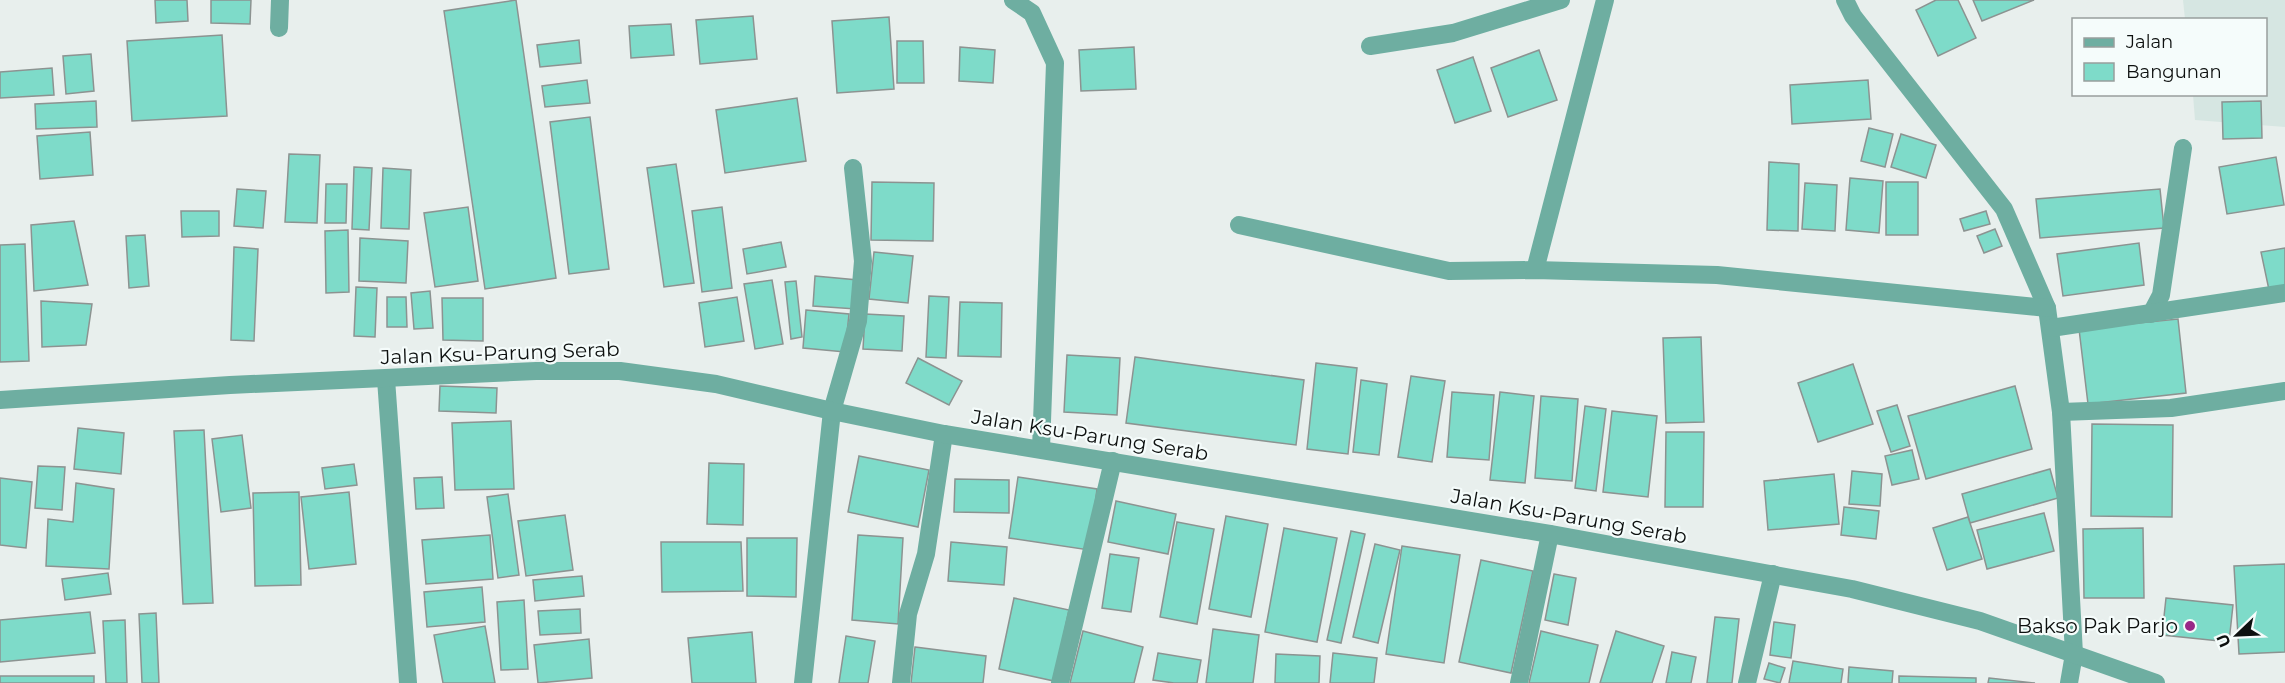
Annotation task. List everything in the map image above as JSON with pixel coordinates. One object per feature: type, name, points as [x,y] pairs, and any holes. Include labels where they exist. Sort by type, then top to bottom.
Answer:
[{"type":"street","points":[[279,28],[280,0]]},
{"type":"street","points":[[1013,0],[1032,13],[1055,63],[1041,450]]},
{"type":"street","points":[[1370,46],[1453,33],[1561,0]]},
{"type":"street","points":[[1535,270],[1605,0]]},
{"type":"street","points":[[1845,0],[1853,16],[2004,209],[2047,308],[2061,412],[2074,654],[2069,683]]},
{"type":"street","points":[[2151,314],[2161,296],[2183,148]]},
{"type":"street","points":[[803,683],[832,411],[858,321],[860,301],[863,261],[853,168]]},
{"type":"street","points":[[1239,225],[1449,270],[1717,275],[2047,308]]},
{"type":"street","points":[[2051,328],[2285,293]]},
{"type":"street","name":"Jalan Ksu-Parung Serab","points":[[0,400],[230,385],[536,371],[620,371],[716,384],[944,434],[1550,534],[1852,589],[1980,621],[2156,683]]},
{"type":"street","points":[[386,379],[408,683]]},
{"type":"street","points":[[2061,412],[2171,408],[2285,391]]},
{"type":"street","points":[[901,683],[908,614],[926,554],[944,434]]},
{"type":"street","points":[[1060,683],[1113,461]]},
{"type":"street","points":[[1519,683],[1550,534]]},
{"type":"street","points":[[1747,683],[1773,574]]},
{"type":"shaded area","points":[[2183,0],[2285,0],[2285,127],[2195,120],[2193,96],[2267,96],[2267,18],[2185,18]]},
{"type":"building","points":[[155,0],[187,0],[188,21],[156,23]]},
{"type":"building","points":[[211,0],[251,0],[250,24],[211,23]]},
{"type":"building","points":[[516,0],[556,278],[485,289],[444,11]]},
{"type":"building","points":[[1936,0],[1958,0],[1976,38],[1938,56],[1916,10]]},
{"type":"building","points":[[1973,0],[2034,0],[1982,21]]},
{"type":"building","points":[[753,16],[757,59],[700,64],[696,20]]},
{"type":"building","points":[[889,17],[894,89],[837,93],[832,21]]},
{"type":"building","points":[[671,24],[674,55],[631,58],[629,26]]},
{"type":"building","points":[[222,35],[227,116],[132,121],[127,41]]},
{"type":"building","points":[[579,40],[581,63],[540,67],[537,45]]},
{"type":"building","points":[[897,41],[923,41],[924,83],[897,83]]},
{"type":"building","points":[[960,47],[995,50],[993,83],[959,81]]},
{"type":"building","points":[[1134,47],[1136,89],[1081,91],[1079,50]]},
{"type":"building","points":[[1539,50],[1557,100],[1508,117],[1491,68]]},
{"type":"building","points":[[91,54],[94,91],[66,94],[63,56]]},
{"type":"building","points":[[1473,57],[1491,111],[1455,123],[1437,70]]},
{"type":"building","points":[[52,68],[54,95],[0,98],[0,72]]},
{"type":"building","points":[[587,80],[590,103],[545,107],[542,86]]},
{"type":"building","points":[[1868,80],[1871,119],[1792,124],[1790,85]]},
{"type":"building","points":[[797,98],[806,161],[725,173],[716,110]]},
{"type":"building","points":[[96,101],[97,127],[36,129],[35,104]]},
{"type":"building","points":[[2261,101],[2262,138],[2223,139],[2222,102]]},
{"type":"building","points":[[590,117],[609,269],[569,274],[550,122]]},
{"type":"building","points":[[1869,128],[1893,134],[1885,167],[1861,161]]},
{"type":"building","points":[[90,132],[93,175],[40,179],[37,136]]},
{"type":"building","points":[[1901,134],[1936,145],[1926,178],[1891,167]]},
{"type":"building","points":[[289,154],[320,155],[317,223],[285,222]]},
{"type":"building","points":[[2276,157],[2284,205],[2227,214],[2219,167]]},
{"type":"building","points":[[1769,162],[1799,164],[1798,231],[1767,230]]},
{"type":"building","points":[[676,164],[694,283],[664,287],[647,168]]},
{"type":"building","points":[[354,167],[372,168],[369,230],[352,229]]},
{"type":"building","points":[[383,168],[411,170],[409,229],[381,228]]},
{"type":"building","points":[[1850,178],[1883,181],[1879,233],[1846,230]]},
{"type":"building","points":[[872,182],[934,183],[933,241],[871,240]]},
{"type":"building","points":[[1886,182],[1918,182],[1918,235],[1886,235]]},
{"type":"building","points":[[1805,183],[1837,185],[1835,231],[1802,229]]},
{"type":"building","points":[[326,184],[347,184],[346,223],[325,223]]},
{"type":"building","points":[[237,189],[266,191],[263,228],[234,226]]},
{"type":"building","points":[[2160,189],[2164,228],[2040,238],[2036,199]]},
{"type":"building","points":[[468,207],[478,281],[435,287],[424,213]]},
{"type":"building","points":[[722,207],[732,288],[702,292],[692,211]]},
{"type":"building","points":[[181,211],[219,211],[219,236],[182,237]]},
{"type":"building","points":[[1986,211],[1990,224],[1964,231],[1960,219]]},
{"type":"building","points":[[74,221],[88,285],[34,291],[31,225]]},
{"type":"building","points":[[1995,229],[2002,246],[1984,253],[1977,236]]},
{"type":"building","points":[[348,230],[349,292],[326,293],[325,231]]},
{"type":"building","points":[[145,235],[149,286],[129,288],[126,236]]},
{"type":"building","points":[[360,238],[408,241],[406,283],[359,281]]},
{"type":"building","points":[[781,242],[786,267],[747,274],[743,249]]},
{"type":"building","points":[[2139,243],[2144,285],[2063,296],[2057,254]]},
{"type":"building","points":[[25,244],[29,361],[0,362],[0,245]]},
{"type":"building","points":[[234,247],[258,249],[254,341],[231,340]]},
{"type":"building","points":[[2285,248],[2285,287],[2269,290],[2261,252]]},
{"type":"building","points":[[874,252],[913,256],[908,303],[869,299]]},
{"type":"building","points":[[815,276],[858,280],[856,309],[813,306]]},
{"type":"building","points":[[772,280],[783,344],[755,349],[744,284]]},
{"type":"building","points":[[796,281],[802,337],[791,339],[785,282]]},
{"type":"building","points":[[356,287],[377,288],[375,337],[354,336]]},
{"type":"building","points":[[430,291],[433,328],[414,329],[411,293]]},
{"type":"building","points":[[929,296],[949,297],[946,358],[926,357]]},
{"type":"building","points":[[387,297],[406,297],[407,327],[387,327]]},
{"type":"building","points":[[737,297],[744,341],[705,347],[699,303]]},
{"type":"building","points":[[442,298],[483,298],[483,341],[443,340]]},
{"type":"building","points":[[41,301],[92,304],[86,345],[42,347]]},
{"type":"building","points":[[960,302],[1002,303],[1001,357],[958,356]]},
{"type":"building","points":[[806,310],[849,314],[845,352],[803,348]]},
{"type":"building","points":[[865,314],[904,316],[902,351],[863,349]]},
{"type":"building","points":[[2178,319],[2186,393],[2088,404],[2079,329]]},
{"type":"building","points":[[1701,337],[1704,422],[1666,423],[1663,338]]},
{"type":"building","points":[[1067,355],[1120,358],[1117,415],[1064,412]]},
{"type":"building","points":[[1135,357],[1304,380],[1296,445],[1126,423]]},
{"type":"building","points":[[918,358],[962,381],[949,405],[906,383]]},
{"type":"building","points":[[1316,363],[1357,368],[1348,454],[1307,449]]},
{"type":"building","points":[[1853,364],[1873,424],[1818,442],[1798,383]]},
{"type":"building","points":[[1411,376],[1445,381],[1432,462],[1398,457]]},
{"type":"building","points":[[1361,380],[1387,384],[1379,455],[1353,452]]},
{"type":"building","points":[[440,386],[497,388],[496,413],[439,411]]},
{"type":"building","points":[[2015,386],[2032,449],[1926,479],[1908,416]]},
{"type":"building","points":[[1452,392],[1494,395],[1489,460],[1447,457]]},
{"type":"building","points":[[1500,392],[1534,396],[1525,483],[1490,480]]},
{"type":"building","points":[[1541,396],[1578,399],[1572,481],[1535,478]]},
{"type":"building","points":[[1897,405],[1910,446],[1891,452],[1877,411]]},
{"type":"building","points":[[1585,406],[1606,409],[1596,491],[1575,488]]},
{"type":"building","points":[[1612,411],[1657,416],[1648,497],[1603,492]]},
{"type":"building","points":[[511,421],[514,489],[455,490],[452,423]]},
{"type":"building","points":[[2092,424],[2173,425],[2172,517],[2091,516]]},
{"type":"building","points":[[78,428],[124,433],[121,474],[74,469]]},
{"type":"building","points":[[204,430],[213,603],[183,604],[174,431]]},
{"type":"building","points":[[1666,432],[1704,432],[1703,507],[1665,507]]},
{"type":"building","points":[[242,435],[251,508],[221,512],[212,439]]},
{"type":"building","points":[[1912,450],[1919,479],[1892,485],[1885,456]]},
{"type":"building","points":[[859,456],[929,470],[918,527],[848,512]]},
{"type":"building","points":[[709,463],[744,464],[743,525],[707,524]]},
{"type":"building","points":[[354,464],[357,485],[325,489],[322,468]]},
{"type":"building","points":[[38,466],[65,467],[62,510],[35,508]]},
{"type":"building","points":[[2050,469],[2058,498],[1970,523],[1962,494]]},
{"type":"building","points":[[1852,471],[1882,474],[1880,506],[1849,504]]},
{"type":"building","points":[[1834,474],[1839,524],[1768,530],[1764,481]]},
{"type":"building","points":[[442,477],[444,508],[416,509],[414,478]]},
{"type":"building","points":[[1018,477],[1097,489],[1089,550],[1009,538]]},
{"type":"building","points":[[0,478],[32,482],[26,548],[0,545]]},
{"type":"building","points":[[955,479],[1009,480],[1009,513],[954,512]]},
{"type":"building","points":[[76,483],[114,489],[109,569],[46,566],[48,519],[73,522]]},
{"type":"building","points":[[299,492],[301,585],[255,586],[253,493]]},
{"type":"building","points":[[349,492],[356,564],[309,569],[301,497]]},
{"type":"building","points":[[508,494],[519,575],[498,578],[487,497]]},
{"type":"building","points":[[1116,501],[1176,514],[1168,554],[1108,542]]},
{"type":"building","points":[[1844,507],[1879,511],[1876,539],[1841,535]]},
{"type":"building","points":[[2044,513],[2054,551],[1987,569],[1977,530]]},
{"type":"building","points":[[565,515],[573,570],[526,576],[518,521]]},
{"type":"building","points":[[1226,516],[1268,524],[1251,617],[1209,609]]},
{"type":"building","points":[[1968,517],[1982,559],[1947,570],[1933,528]]},
{"type":"building","points":[[1177,522],[1214,529],[1197,624],[1160,617]]},
{"type":"building","points":[[1284,528],[1337,538],[1317,642],[1265,632]]},
{"type":"building","points":[[2143,528],[2144,598],[2084,598],[2083,529]]},
{"type":"building","points":[[1351,531],[1365,534],[1341,643],[1327,640]]},
{"type":"building","points":[[490,535],[493,579],[426,584],[422,540]]},
{"type":"building","points":[[858,535],[903,538],[898,624],[852,620]]},
{"type":"building","points":[[747,538],[797,538],[796,597],[747,596]]},
{"type":"building","points":[[661,542],[741,542],[743,591],[662,592]]},
{"type":"building","points":[[951,542],[1007,547],[1004,585],[948,581]]},
{"type":"building","points":[[1375,544],[1400,550],[1378,643],[1353,637]]},
{"type":"building","points":[[1402,546],[1460,555],[1444,663],[1386,654]]},
{"type":"building","points":[[1110,554],[1139,558],[1131,612],[1102,608]]},
{"type":"building","points":[[1481,560],[1533,571],[1511,673],[1459,662]]},
{"type":"building","points":[[2285,564],[2285,652],[2239,654],[2234,566]]},
{"type":"building","points":[[108,573],[111,594],[65,600],[62,579]]},
{"type":"building","points":[[1554,574],[1576,578],[1568,625],[1545,620]]},
{"type":"building","points":[[582,576],[584,596],[535,601],[533,580]]},
{"type":"building","points":[[482,587],[485,622],[427,627],[424,592]]},
{"type":"building","points":[[1014,598],[1069,610],[1054,681],[999,669]]},
{"type":"building","points":[[2166,598],[2233,605],[2229,642],[2162,635]]},
{"type":"building","points":[[524,600],[528,669],[501,670],[497,602]]},
{"type":"building","points":[[580,609],[581,633],[540,635],[538,611]]},
{"type":"building","points":[[90,612],[95,653],[0,662],[0,620]]},
{"type":"building","points":[[156,613],[159,683],[142,683],[139,614]]},
{"type":"building","points":[[1715,617],[1739,619],[1732,683],[1707,683]]},
{"type":"building","points":[[125,620],[127,683],[106,683],[103,621]]},
{"type":"building","points":[[1774,622],[1795,625],[1791,658],[1770,655]]},
{"type":"building","points":[[485,626],[495,683],[443,683],[434,635]]},
{"type":"building","points":[[1213,629],[1259,635],[1253,683],[1206,683]]},
{"type":"building","points":[[1083,631],[1143,647],[1134,683],[1070,683]]},
{"type":"building","points":[[1541,631],[1598,645],[1589,683],[1529,683]]},
{"type":"building","points":[[1616,631],[1664,646],[1652,683],[1600,683]]},
{"type":"building","points":[[752,632],[756,683],[692,683],[688,638]]},
{"type":"building","points":[[846,636],[875,641],[868,683],[839,683]]},
{"type":"building","points":[[589,639],[592,678],[538,683],[534,645]]},
{"type":"building","points":[[915,647],[986,656],[983,683],[911,683]]},
{"type":"building","points":[[1672,652],[1696,657],[1691,683],[1666,683]]},
{"type":"building","points":[[1158,653],[1201,660],[1197,683],[1153,680]]},
{"type":"building","points":[[1333,653],[1377,658],[1374,683],[1330,683]]},
{"type":"building","points":[[1276,654],[1320,656],[1319,683],[1275,683]]},
{"type":"building","points":[[1793,661],[1843,669],[1841,683],[1789,683]]},
{"type":"building","points":[[1769,663],[1785,668],[1780,683],[1764,679]]},
{"type":"building","points":[[1849,667],[1893,671],[1892,683],[1848,683]]},
{"type":"building","points":[[0,676],[94,676],[94,683],[0,683]]},
{"type":"building","points":[[1899,676],[1976,678],[1976,683],[1899,683]]},
{"type":"building","points":[[1989,678],[2035,683],[1988,683]]},
{"type":"place","name":"Bakso Pak Parjo","points":[[2190,626]]}]
